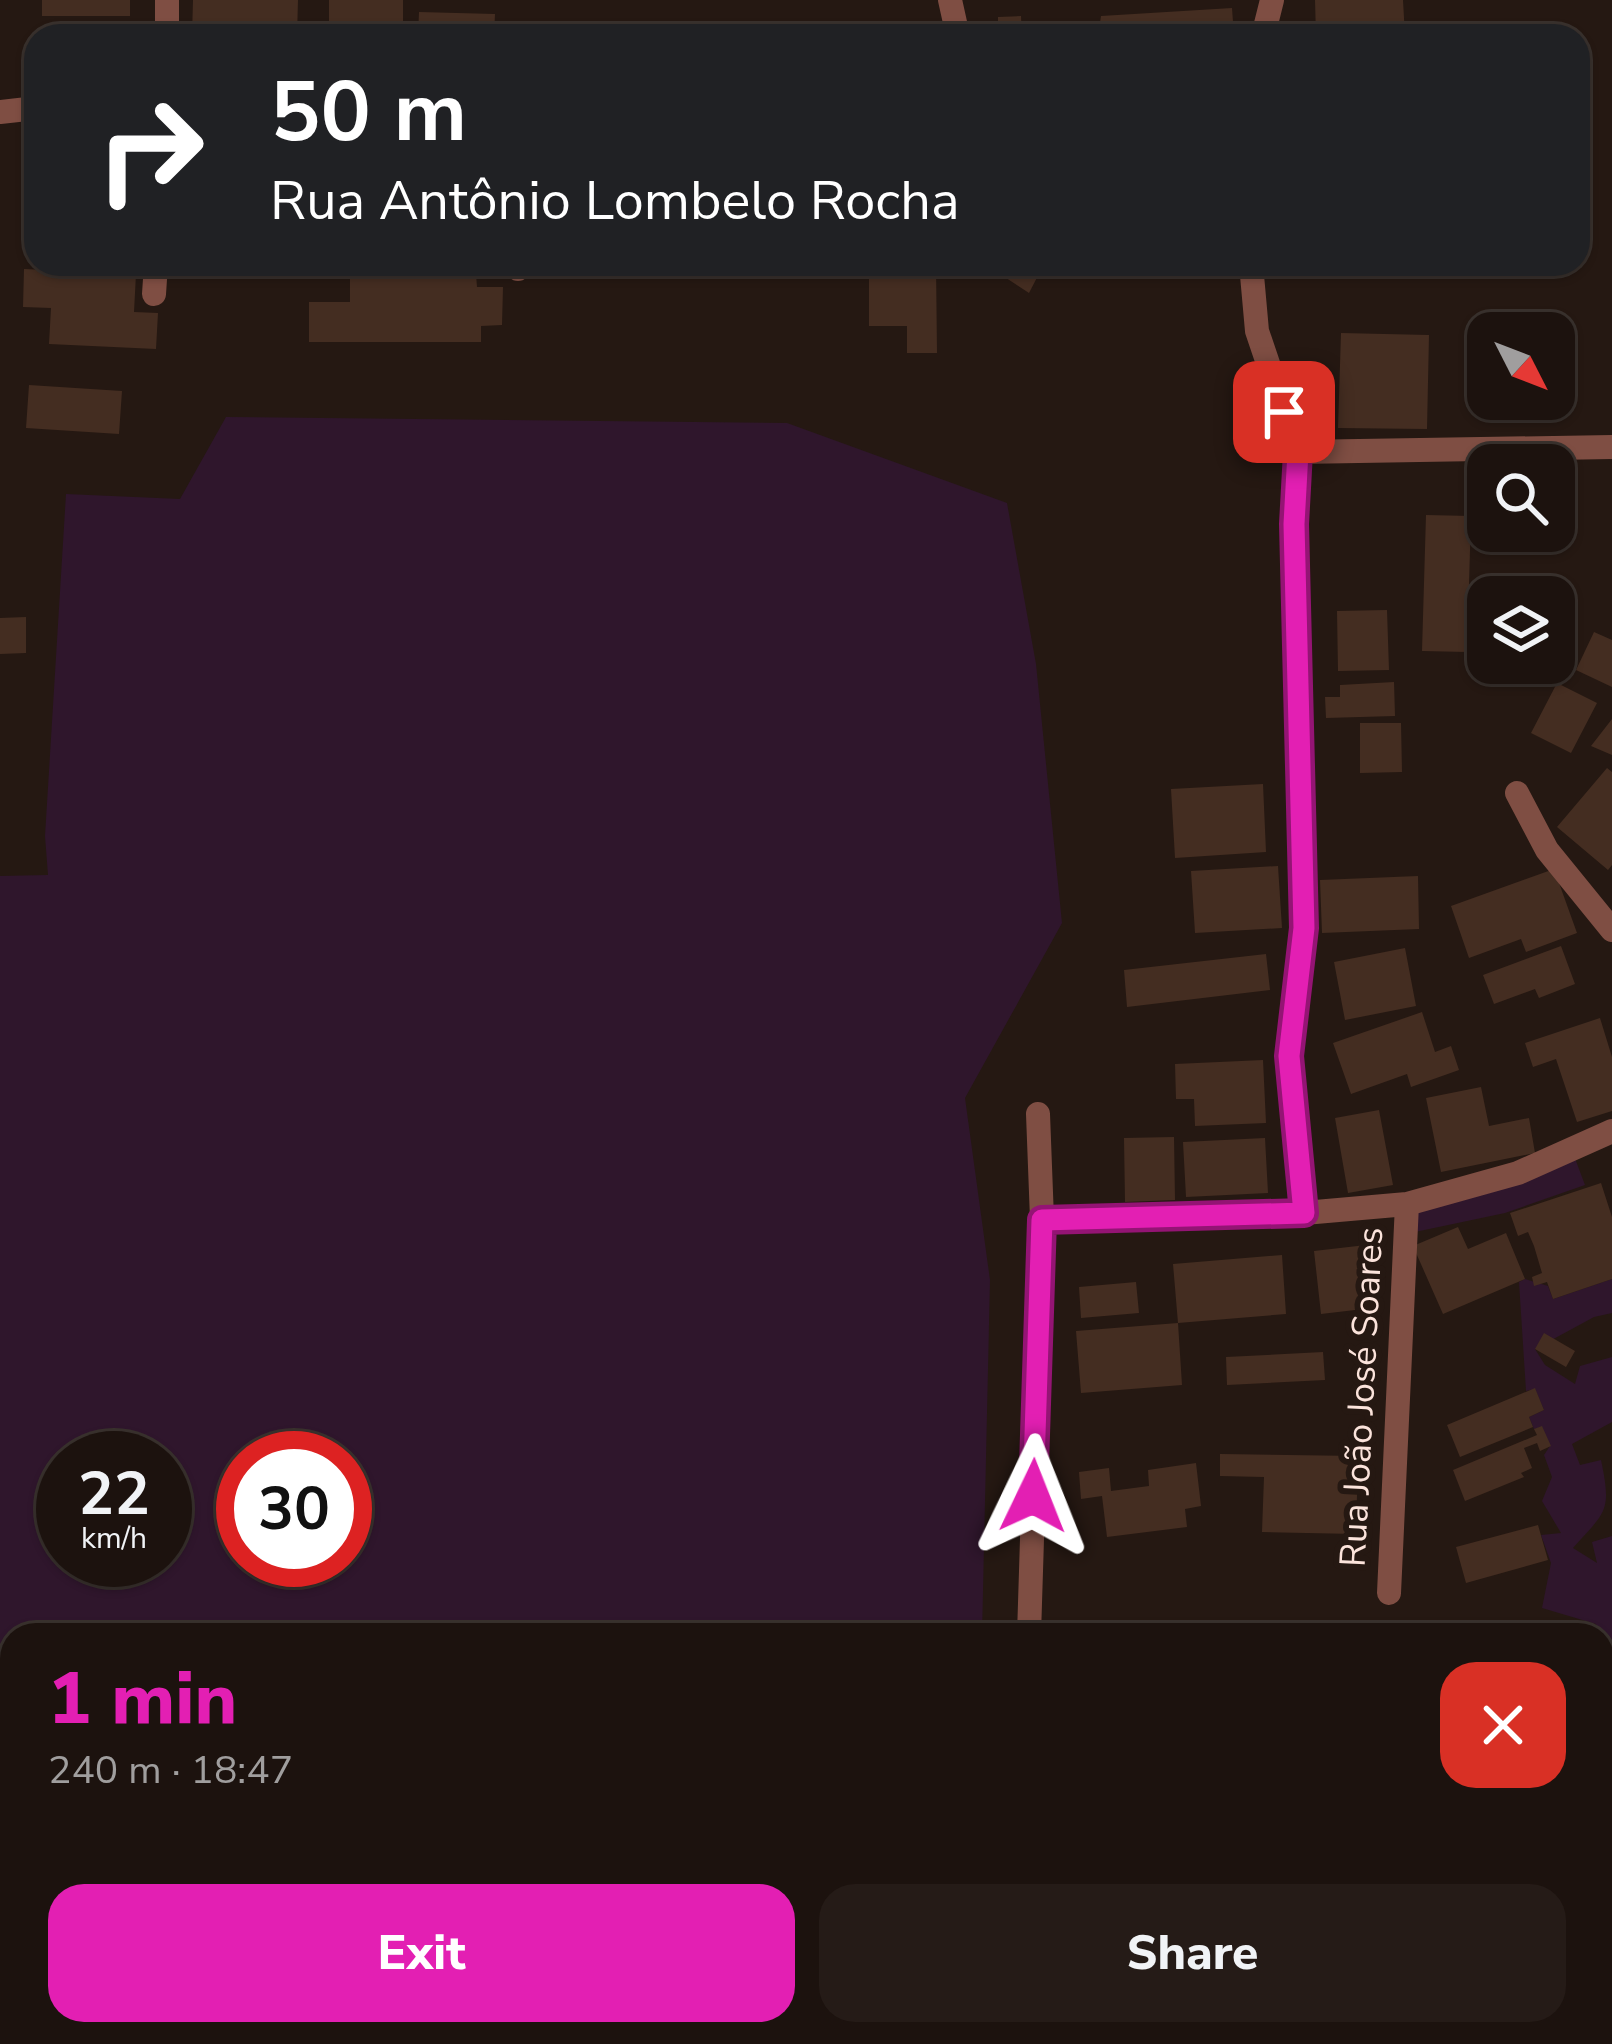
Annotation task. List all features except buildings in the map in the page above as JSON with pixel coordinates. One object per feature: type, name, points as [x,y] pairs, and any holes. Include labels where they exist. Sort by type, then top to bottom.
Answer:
[{"type":"street","points":[[154,294],[155,276]]},
{"type":"street","name":"Rua João José Soares","points":[[1252,276],[1256,331],[1298,452],[1294,524],[1304,928],[1289,1056],[1304,1213]]},
{"type":"street","points":[[1298,452],[1612,447]]},
{"type":"street","points":[[1517,793],[1547,850],[1612,930]]},
{"type":"street","points":[[1029,1623],[1042,1220],[1038,1114]]},
{"type":"street","points":[[1042,1220],[1304,1213],[1407,1204],[1518,1174],[1612,1131]]},
{"type":"street","name":"Rua João José Soares","points":[[1389,1593],[1407,1204]]},
{"type":"shaded area","points":[[226,417],[787,423],[1007,503],[1036,664],[1062,923],[965,1098],[990,1280],[982,1623],[0,1623],[0,876],[48,875],[45,836],[66,494],[180,499]]},
{"type":"shaded area","points":[[1573,1153],[1585,1185],[1505,1213],[1415,1232],[1410,1218],[1426,1205]]},
{"type":"shaded area","points":[[1525,1279],[1548,1286],[1553,1299],[1612,1279],[1612,1313],[1594,1317],[1535,1349],[1545,1365],[1575,1384],[1580,1366],[1612,1357],[1612,1422],[1572,1444],[1580,1465],[1601,1460],[1604,1510],[1573,1548],[1597,1563],[1592,1542],[1612,1536],[1612,1623],[1593,1623],[1542,1608],[1551,1563],[1541,1535],[1561,1533],[1542,1501],[1552,1477],[1544,1455],[1550,1446],[1542,1427],[1534,1429],[1529,1417],[1544,1410],[1535,1389],[1526,1391],[1519,1282]]},
{"type":"route","points":[[1033,1496],[1042,1220],[1304,1213],[1289,1056],[1304,928],[1294,524],[1298,452],[1284,412]]}]
